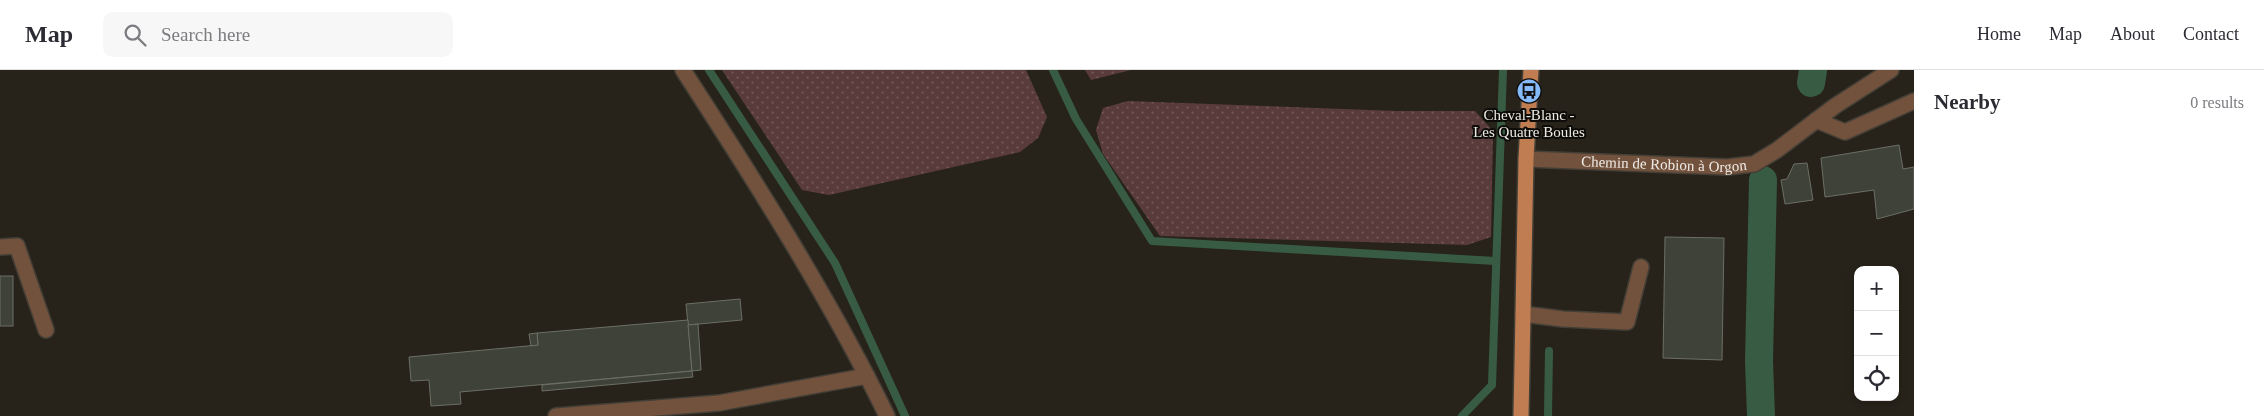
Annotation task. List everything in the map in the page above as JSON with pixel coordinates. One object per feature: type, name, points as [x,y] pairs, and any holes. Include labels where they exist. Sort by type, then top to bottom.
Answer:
[{"type":"main road","points":[[1520,416],[1526,159],[1531,70]]},
{"type":"street","points":[[684,70],[755,182],[867,376],[887,416]]},
{"type":"street","name":"Chemin de Robion à Orgon","points":[[1526,159],[1727,167],[1754,164],[1777,150],[1816,120],[1890,70]]},
{"type":"street","points":[[1816,120],[1845,132],[1914,101]]},
{"type":"street","points":[[0,247],[17,246],[46,330]]},
{"type":"street","points":[[1523,314],[1627,322],[1641,267]]},
{"type":"street","points":[[556,416],[719,403],[867,376]]},
{"type":"shaded area","points":[[722,70],[1026,70],[1047,117],[1038,138],[1020,152],[829,195],[802,190]]},
{"type":"shaded area","points":[[1085,70],[1131,70],[1091,80]]},
{"type":"shaded area","points":[[1128,101],[1397,111],[1475,111],[1493,131],[1491,237],[1467,245],[1160,236],[1103,154],[1096,130],[1103,108]]},
{"type":"building","points":[[1899,145],[1903,169],[1914,167],[1914,209],[1877,219],[1874,190],[1825,197],[1821,158]]},
{"type":"building","points":[[1807,163],[1813,200],[1785,204],[1781,180],[1787,179],[1794,164]]},
{"type":"building","points":[[1665,237],[1724,238],[1722,360],[1663,358]]},
{"type":"building","points":[[0,276],[13,276],[13,326],[0,326]]},
{"type":"building","points":[[740,299],[742,320],[688,325],[686,304]]},
{"type":"building","points":[[688,320],[692,371],[460,392],[461,404],[431,406],[429,380],[411,381],[409,357],[538,345],[537,333]]},
{"type":"building","points":[[698,324],[701,370],[692,371],[688,325]]},
{"type":"building","points":[[537,333],[538,345],[531,346],[529,334]]},
{"type":"building","points":[[692,371],[693,377],[542,391],[542,385]]},
{"type":"waterway","points":[[709,70],[835,263],[905,416]]},
{"type":"waterway","points":[[1053,70],[1076,119],[1152,241],[1495,261]]},
{"type":"waterway","points":[[1462,416],[1492,385],[1503,70]]},
{"type":"waterway","points":[[1811,83],[1813,70]]},
{"type":"waterway","points":[[1761,416],[1759,361],[1763,180]]},
{"type":"waterway","points":[[1548,416],[1549,351]]},
{"type":"place","name":"Cheval-Blanc - Les Quatre Boules","points":[[1529,91]]}]
